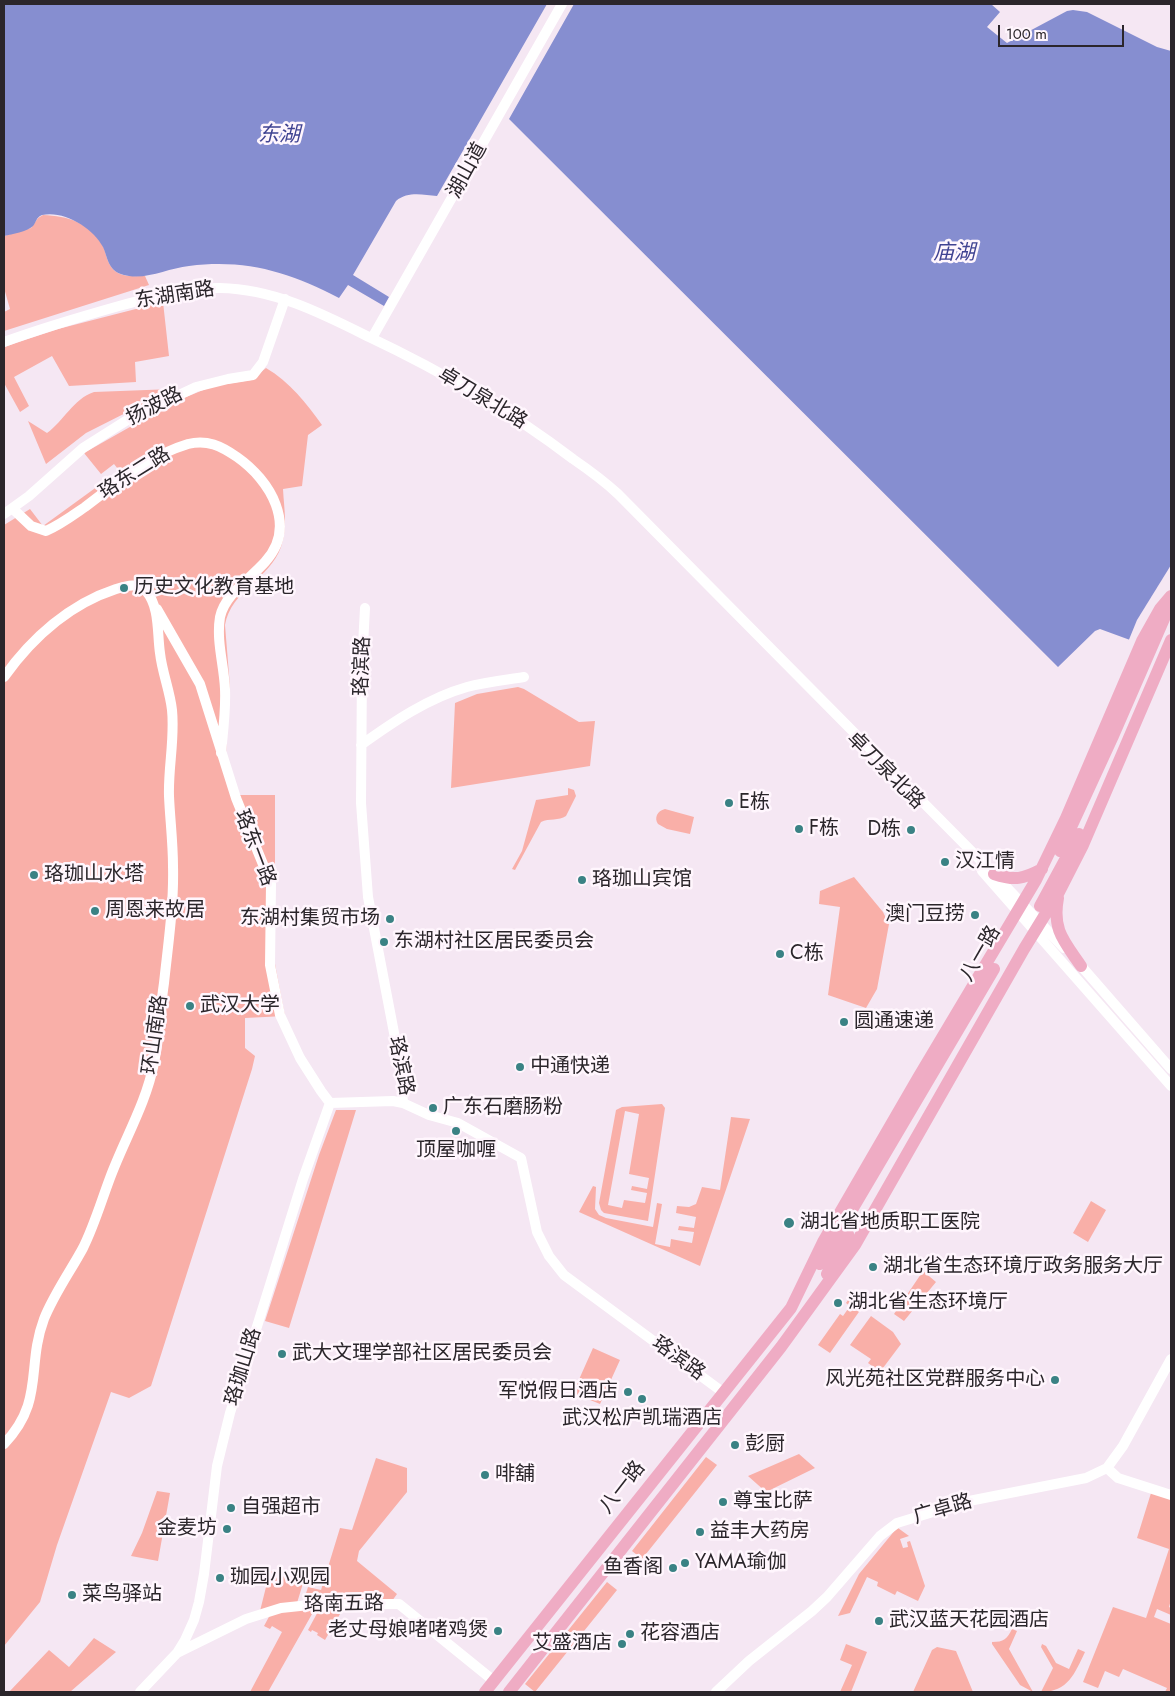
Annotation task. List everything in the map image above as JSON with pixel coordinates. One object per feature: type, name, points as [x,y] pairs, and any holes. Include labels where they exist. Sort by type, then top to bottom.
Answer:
[{"type":"main road","name":"八一路","points":[[791,1308],[823,1242],[936,1048],[1021,909],[1045,864],[1142,641],[1160,609],[1171,596]]},
{"type":"main road","name":"八一路","points":[[807,1311],[847,1227],[1040,890],[1071,830],[1171,602]]},
{"type":"main road","name":"八一路","points":[[485,1692],[791,1308],[847,1227],[1069,855],[1120,743],[1171,622]]},
{"type":"main road","name":"八一路","points":[[509,1692],[781,1347],[855,1245],[1037,926],[1059,892],[1083,845],[1171,640]]},
{"type":"main road","points":[[994,874],[1016,879],[1027,876],[1045,864]]},
{"type":"main road","points":[[1059,892],[1056,908],[1057,926],[1062,939],[1081,966]]},
{"type":"main road","points":[[936,1048],[960,1062]]},
{"type":"street","name":"湖山道","points":[[372,338],[562,4]]},
{"type":"street","name":"东湖南路","points":[[4,342],[56,324],[174,292],[218,288],[259,293],[285,299],[372,338]]},
{"type":"street","name":"扬波路","points":[[4,514],[83,448],[132,418],[196,387],[228,379],[253,376],[263,362],[285,299]]},
{"type":"street","name":"卓刀泉北路","points":[[372,338],[416,360],[536,431],[604,481],[644,518],[830,710],[994,874],[1021,909]]},
{"type":"street","name":"珞东二路","points":[[13,508],[31,526],[46,531],[78,512],[147,462],[176,448],[199,442],[213,443],[224,448],[244,462],[259,476],[274,499],[278,515],[279,534],[271,555],[230,597],[221,614],[219,638],[225,689],[221,753]]},
{"type":"street","name":"卓刀泉北路","points":[[586,468],[1021,909],[1171,1086]]},
{"type":"street","points":[[4,677],[12,665],[41,635],[64,615],[82,604],[101,595],[133,585],[141,587],[152,602]]},
{"type":"street","name":"珞东一路","points":[[152,602],[200,684],[236,798],[271,884],[270,965],[280,1015],[300,1058],[330,1103]]},
{"type":"street","name":"环山南路","points":[[4,1444],[24,1417],[31,1396],[37,1344],[44,1321],[95,1223],[109,1179],[145,1096],[154,1062],[169,935],[173,866],[169,796],[173,730],[172,709],[160,658],[152,602]]},
{"type":"street","name":"珞滨路","points":[[365,608],[362,665],[361,803],[368,897],[400,1064],[403,1103],[428,1115],[458,1123],[521,1158],[539,1240],[559,1270],[724,1393]]},
{"type":"street","points":[[361,745],[411,712],[464,688],[524,677]]},
{"type":"street","name":"卓刀泉北路","points":[[1037,926],[1081,966],[1171,1069]]},
{"type":"street","points":[[330,1103],[394,1101],[403,1103]]},
{"type":"street","name":"珞珈山路","points":[[140,1692],[177,1653],[190,1629],[199,1602],[213,1490],[230,1413],[308,1163],[330,1103]]},
{"type":"street","name":"广卓路","points":[[716,1692],[749,1661],[827,1597],[880,1536],[897,1523],[969,1501],[1086,1478],[1107,1468],[1123,1446],[1171,1359]]},
{"type":"street","points":[[1107,1468],[1118,1478],[1171,1495]]},
{"type":"street","name":"珞南五路","points":[[177,1653],[246,1619],[281,1608],[309,1605],[399,1604],[494,1681]]},
{"type":"shaded area","points":[[43,215],[69,219],[84,226],[91,231],[103,246],[109,263],[115,271],[127,276],[145,276],[149,285],[4,331],[4,312],[10,309],[4,288],[4,236],[31,228],[38,218]]},
{"type":"shaded area","points":[[163,302],[169,356],[135,362],[136,382],[69,386],[52,356],[14,377],[29,406],[20,412],[4,383],[4,347],[58,329]]},
{"type":"shaded area","points":[[266,368],[290,386],[322,425],[308,435],[302,486],[283,489],[284,533],[276,558],[242,593],[229,613],[225,625],[230,687],[226,753],[238,795],[275,795],[275,964],[285,1016],[245,1018],[245,1048],[255,1056],[252,1069],[151,1386],[129,1398],[111,1392],[57,1545],[40,1602],[4,1646],[4,525],[30,509],[43,526],[98,486],[102,490],[122,474],[114,464],[101,474],[84,453],[174,402],[213,386],[251,380]]},
{"type":"shaded area","points":[[173,389],[86,433],[46,464],[28,421],[47,433],[74,405],[94,392]]},
{"type":"shaded area","points":[[518,687],[579,722],[595,721],[590,766],[451,788],[455,703],[477,694]]},
{"type":"shaded area","points":[[568,788],[574,790],[576,796],[566,816],[541,822],[515,870],[512,869],[522,851],[536,800],[568,795]]},
{"type":"shaded area","points":[[665,809],[694,817],[690,834],[667,829],[658,824],[657,815]]},
{"type":"shaded area","points":[[854,877],[883,912],[889,924],[877,989],[866,1008],[828,995],[840,907],[819,904],[820,891]]},
{"type":"shaded area","points":[[662,1104],[665,1108],[648,1221],[604,1213],[599,1203],[616,1110],[622,1107]],"holes":[[[625,1111],[639,1114],[629,1174],[649,1178],[647,1189],[632,1186],[631,1190],[647,1193],[645,1203],[624,1200],[622,1208],[608,1205]]]},
{"type":"shaded area","points":[[336,1110],[356,1110],[289,1328],[265,1321],[319,1155]]},
{"type":"shaded area","points":[[731,1117],[750,1119],[700,1266],[579,1212],[593,1186],[596,1187],[595,1209],[599,1215],[606,1218],[653,1227],[657,1203],[662,1204],[655,1244],[670,1247],[671,1239],[692,1243],[694,1232],[678,1230],[679,1226],[694,1228],[696,1217],[676,1213],[677,1206],[689,1207],[696,1204],[702,1187],[720,1190]]},
{"type":"shaded area","points":[[1091,1201],[1106,1210],[1088,1242],[1073,1233]]},
{"type":"shaded area","points":[[923,1271],[936,1282],[904,1321],[894,1314]]},
{"type":"shaded area","points":[[848,1300],[861,1309],[830,1353],[818,1345],[840,1314],[843,1316],[850,1306],[846,1303]]},
{"type":"shaded area","points":[[871,1316],[893,1332],[901,1344],[880,1372],[868,1363],[871,1359],[850,1345]]},
{"type":"shaded area","points":[[593,1348],[620,1360],[600,1404],[573,1393]]},
{"type":"shaded area","points":[[799,1454],[815,1468],[766,1492],[748,1476]]},
{"type":"shaded area","points":[[706,1457],[717,1465],[642,1559],[632,1551]]},
{"type":"shaded area","points":[[376,1458],[407,1468],[407,1492],[359,1551],[357,1561],[397,1594],[392,1601],[303,1603],[308,1587],[321,1590],[340,1528],[352,1530]]},
{"type":"shaded area","points":[[157,1491],[170,1493],[158,1561],[131,1556],[142,1533]]},
{"type":"shaded area","points":[[1151,1493],[1171,1498],[1171,1600],[1169,1607],[1171,1608],[1171,1615],[1157,1609],[1154,1617],[1171,1624],[1171,1692],[1165,1692],[1167,1688],[1123,1669],[1119,1677],[1105,1671],[1098,1688],[1083,1682],[1113,1607],[1146,1618],[1169,1549],[1137,1538]]},
{"type":"shaded area","points":[[898,1528],[909,1536],[900,1539],[903,1548],[908,1547],[907,1542],[910,1541],[925,1586],[918,1601],[897,1591],[895,1595],[877,1586],[878,1582],[867,1577],[850,1613],[838,1616],[859,1574]]},
{"type":"shaded area","points":[[270,1571],[304,1580],[297,1603],[260,1611]]},
{"type":"shaded area","points":[[607,1582],[617,1590],[535,1692],[525,1684]]},
{"type":"shaded area","points":[[321,1606],[344,1607],[325,1640],[317,1635],[318,1633],[308,1630]]},
{"type":"shaded area","points":[[316,1607],[268,1692],[250,1692],[282,1632],[272,1626],[270,1629],[264,1626],[271,1613]]},
{"type":"shaded area","points":[[1012,1629],[1017,1631],[1009,1649],[1033,1692],[1020,1685],[992,1644],[992,1642],[1005,1639]]},
{"type":"shaded area","points":[[94,1638],[116,1652],[70,1692],[9,1692],[49,1650],[69,1667]]},
{"type":"shaded area","points":[[846,1644],[867,1652],[851,1692],[840,1692],[852,1665],[840,1660]]},
{"type":"shaded area","points":[[1042,1644],[1046,1646],[1056,1663],[1069,1669],[1078,1649],[1085,1652],[1074,1674],[1064,1685],[1058,1689],[1041,1692],[1053,1668],[1041,1647]]},
{"type":"shaded area","points":[[937,1647],[956,1651],[973,1692],[913,1692],[932,1650]]},
{"type":"water","name":"东湖","points":[[4,4],[547,4],[437,196],[411,195],[396,201],[353,275],[389,297],[384,306],[348,285],[339,298],[302,281],[249,266],[210,264],[182,267],[152,275],[136,277],[124,275],[112,268],[103,247],[92,233],[77,222],[59,215],[42,215],[27,230],[4,236]]},
{"type":"water","name":"庙湖","points":[[574,4],[991,4],[1000,12],[987,27],[1007,43],[1067,11],[1073,10],[1087,12],[1157,47],[1171,51],[1171,655],[1100,629],[1095,631],[1058,667],[509,119]]},
{"type":"pier","points":[[1171,565],[1171,658],[1128,642],[1137,620]]},
{"type":"place","name":"历史文化教育基地","points":[[124,588]]},
{"type":"place","name":"E栋","points":[[729,803]]},
{"type":"place","name":"F栋","points":[[799,829]]},
{"type":"place","name":"D栋","points":[[911,830]]},
{"type":"place","name":"汉江情","points":[[945,862]]},
{"type":"place","name":"珞珈山水塔","points":[[34,875]]},
{"type":"place","name":"珞珈山宾馆","points":[[582,880]]},
{"type":"place","name":"周恩来故居","points":[[95,911]]},
{"type":"place","name":"澳门豆捞","points":[[975,915]]},
{"type":"place","name":"东湖村集贸市场","points":[[390,919]]},
{"type":"place","name":"东湖村社区居民委员会","points":[[384,942]]},
{"type":"place","name":"C栋","points":[[780,954]]},
{"type":"place","name":"武汉大学","points":[[190,1006]]},
{"type":"place","name":"圆通速递","points":[[844,1022]]},
{"type":"place","name":"中通快递","points":[[520,1067]]},
{"type":"place","name":"广东石磨肠粉","points":[[433,1108]]},
{"type":"place","name":"顶屋咖喱","points":[[456,1131]]},
{"type":"place","name":"湖北省地质职工医院","points":[[789,1223]]},
{"type":"place","name":"湖北省生态环境厅政务服务大厅","points":[[873,1267]]},
{"type":"place","name":"湖北省生态环境厅","points":[[838,1303]]},
{"type":"place","name":"武大文理学部社区居民委员会","points":[[282,1354]]},
{"type":"place","name":"风光苑社区党群服务中心","points":[[1055,1380]]},
{"type":"place","name":"军悦假日酒店","points":[[628,1392]]},
{"type":"place","name":"武汉松庐凯瑞酒店","points":[[642,1399]]},
{"type":"place","name":"彭厨","points":[[735,1445]]},
{"type":"place","name":"啡舖","points":[[485,1475]]},
{"type":"place","name":"尊宝比萨","points":[[723,1502]]},
{"type":"place","name":"自强超市","points":[[231,1508]]},
{"type":"place","name":"金麦坊","points":[[227,1529]]},
{"type":"place","name":"益丰大药房","points":[[700,1532]]},
{"type":"place","name":"YAMA瑜伽","points":[[685,1563]]},
{"type":"place","name":"鱼香阁","points":[[673,1568]]},
{"type":"place","name":"珈园小观园","points":[[220,1578]]},
{"type":"place","name":"菜鸟驿站","points":[[72,1595]]},
{"type":"place","name":"武汉蓝天花园酒店","points":[[879,1621]]},
{"type":"place","name":"老丈母娘啫啫鸡煲","points":[[498,1631]]},
{"type":"place","name":"花容酒店","points":[[630,1634]]},
{"type":"place","name":"艾盛酒店","points":[[622,1644]]}]
